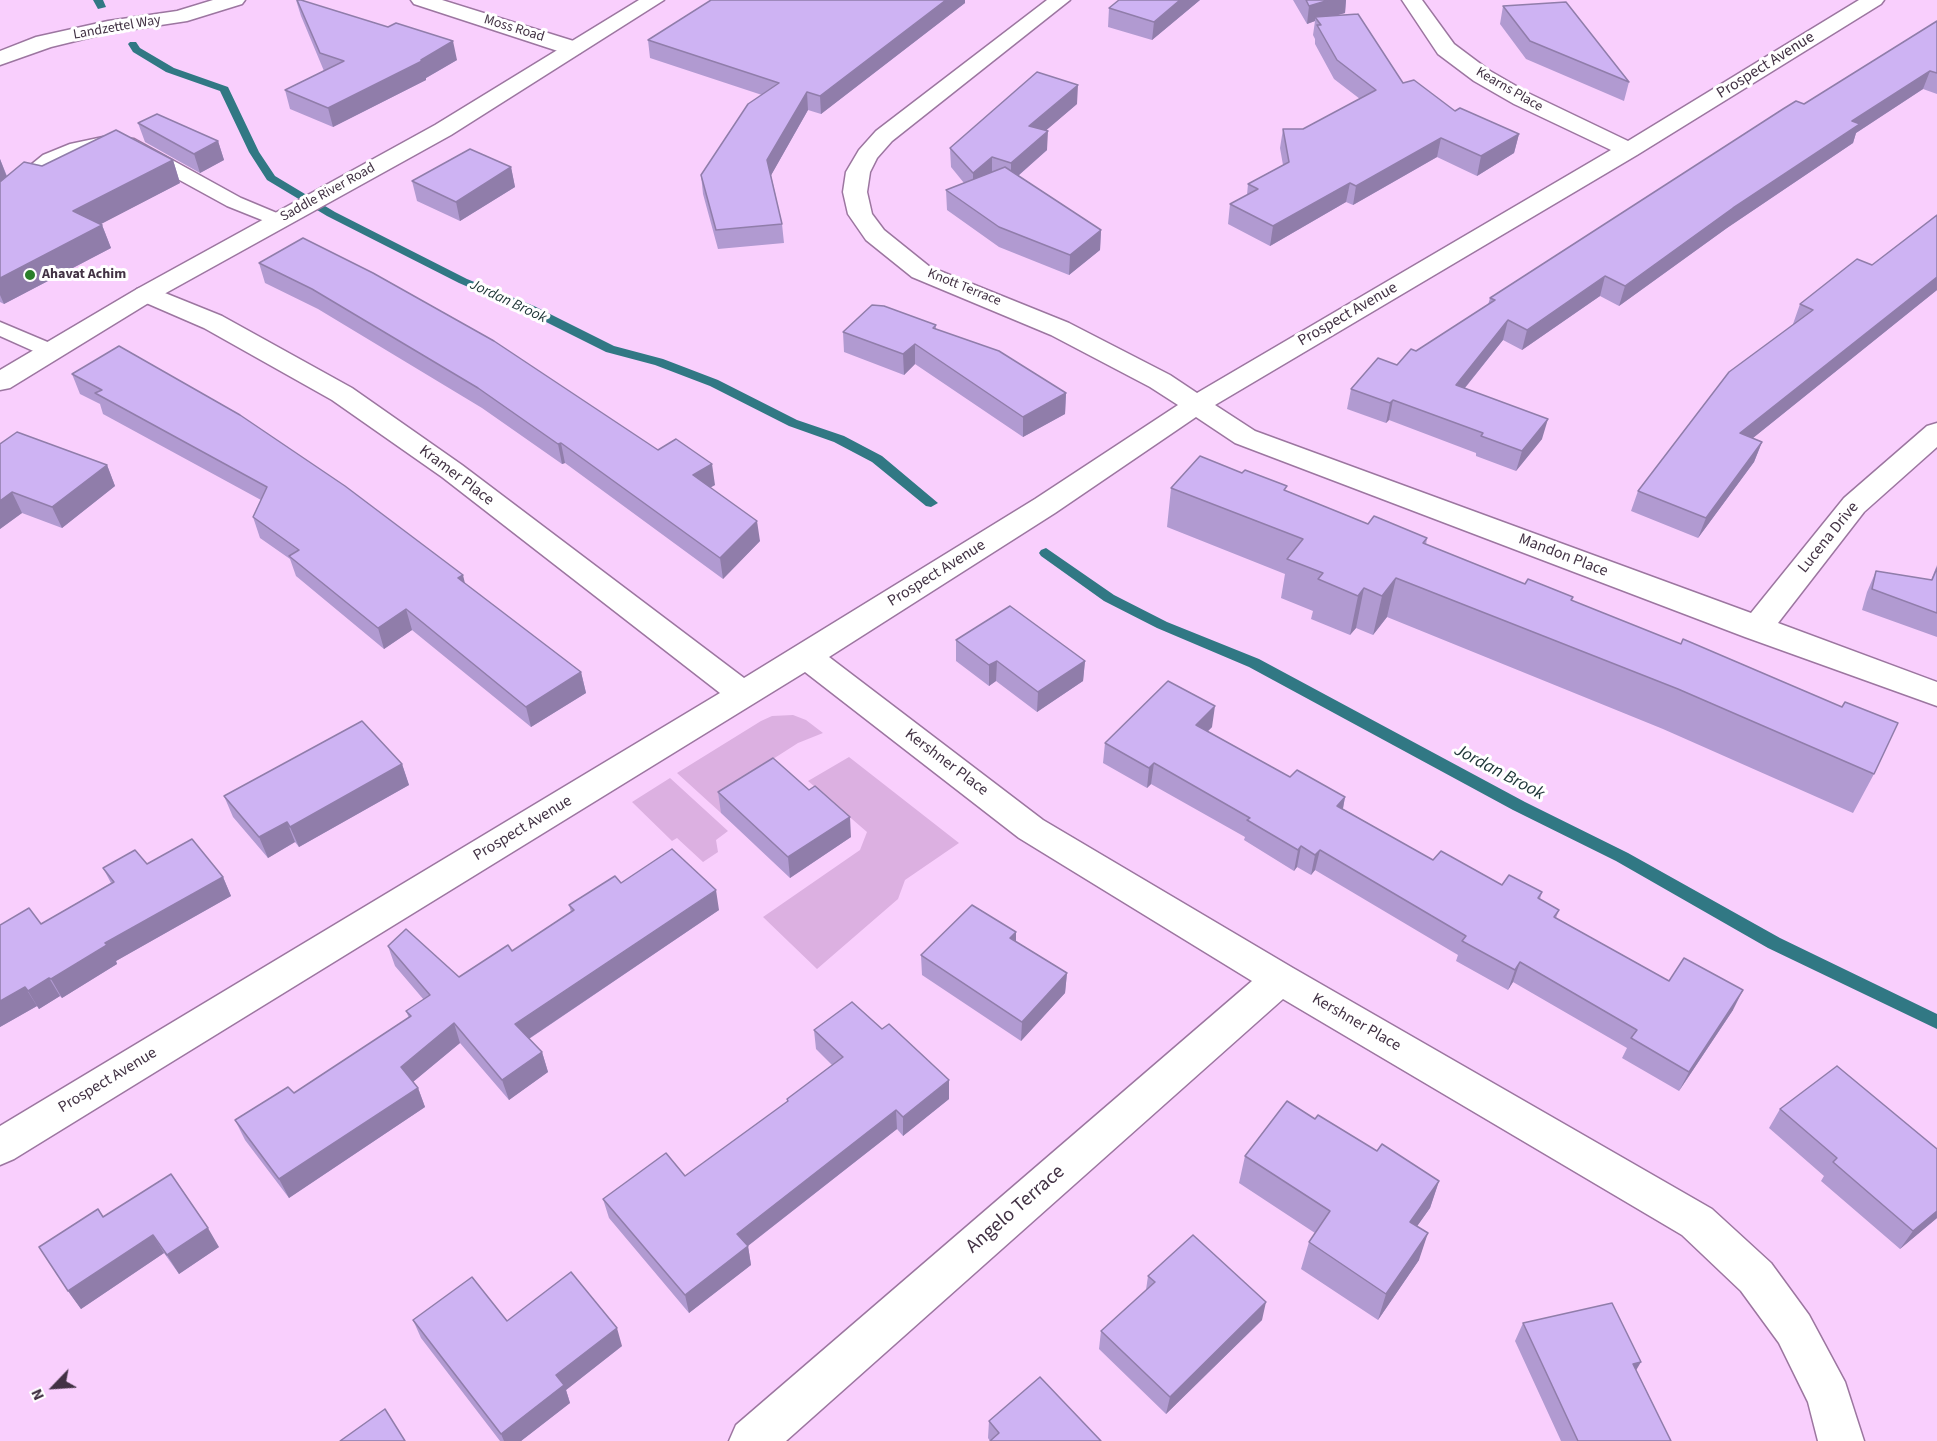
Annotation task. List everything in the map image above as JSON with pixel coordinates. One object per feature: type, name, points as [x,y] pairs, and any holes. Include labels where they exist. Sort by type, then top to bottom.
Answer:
[{"type":"street","name":"Landzettel Way","points":[[0,58],[44,42],[108,27],[180,17],[235,0]]},
{"type":"street","name":"Moss Road","points":[[421,0],[572,48]]},
{"type":"street","name":"Saddle River Road","points":[[0,382],[146,294],[443,130],[572,48],[654,0]]},
{"type":"street","name":"Knott Terrace","points":[[1059,0],[884,136],[867,155],[858,172],[855,192],[860,214],[875,235],[921,272],[1060,329],[1160,381],[1196,405]]},
{"type":"street","name":"Kearns Place","points":[[1412,0],[1446,49],[1482,76],[1522,99],[1629,150]]},
{"type":"street","name":"Prospect Avenue","points":[[0,1147],[744,695],[1045,506],[1196,405],[1629,150],[1874,0]]},
{"type":"street","name":"Kramer Place","points":[[146,294],[213,322],[342,394],[452,471],[744,695]]},
{"type":"street","name":"Mandon Place","points":[[1196,405],[1245,437],[1756,629],[1937,694]]},
{"type":"street","name":"Lucena Drive","points":[[1756,629],[1854,505],[1937,432]]},
{"type":"street","name":"Kershner Place","points":[[806,656],[1031,829],[1280,979],[1697,1222],[1756,1277],[1794,1329],[1829,1397],[1841,1441]]},
{"type":"street","name":"Angelo Terrace","points":[[752,1441],[1280,979]]},
{"type":"lane","points":[[0,200],[50,159],[77,148],[103,143],[127,142],[234,202],[284,216]]},
{"type":"lane","points":[[0,328],[49,351]]},
{"type":"shaded area","points":[[793,715],[806,720],[823,733],[798,743],[759,768],[772,780],[721,813],[677,773],[761,721],[772,716]]},
{"type":"shaded area","points":[[849,757],[959,843],[905,880],[898,899],[817,969],[763,917],[860,850],[867,832],[808,781]]},
{"type":"shaded area","points":[[670,778],[728,831],[716,840],[718,852],[703,862],[677,838],[672,841],[632,802]]},
{"type":"building","points":[[297,0],[388,27],[396,23],[453,41],[422,61],[328,108],[285,90],[344,61],[320,53]]},
{"type":"building","points":[[711,0],[946,0],[820,96],[807,92],[767,160],[782,224],[716,230],[701,175],[748,104],[779,83],[648,40]]},
{"type":"building","points":[[1119,0],[1180,0],[1154,22],[1109,8]]},
{"type":"building","points":[[1306,0],[1329,0],[1309,6]]},
{"type":"building","points":[[1566,2],[1629,82],[1530,41],[1503,6]]},
{"type":"building","points":[[1358,14],[1403,83],[1414,80],[1455,111],[1460,108],[1519,134],[1481,156],[1441,138],[1356,186],[1350,183],[1273,226],[1230,204],[1258,189],[1248,184],[1289,162],[1283,129],[1303,129],[1376,90],[1337,60],[1317,25],[1321,25],[1315,17]]},
{"type":"building","points":[[1937,21],[1937,73],[1930,71],[1852,121],[1860,124],[1733,208],[1625,286],[1605,276],[1527,330],[1508,320],[1456,385],[1548,419],[1522,451],[1481,436],[1483,433],[1393,400],[1390,403],[1351,389],[1378,358],[1397,365],[1411,349],[1416,351],[1495,300],[1490,298],[1783,109],[1796,101],[1804,104]]},
{"type":"building","points":[[1037,72],[1078,85],[1029,126],[1048,131],[1011,163],[992,157],[973,173],[950,148]]},
{"type":"building","points":[[157,114],[218,141],[194,154],[138,123]]},
{"type":"building","points":[[116,130],[173,160],[73,211],[102,225],[0,278],[0,182],[24,162],[42,166]]},
{"type":"building","points":[[470,149],[511,167],[456,202],[412,181]]},
{"type":"building","points":[[1005,167],[1101,230],[1070,255],[999,227],[946,190]]},
{"type":"building","points":[[1937,215],[1937,277],[1740,433],[1762,442],[1706,518],[1638,491],[1729,372],[1813,310],[1800,304],[1857,259],[1872,265]]},
{"type":"building","points":[[303,238],[373,273],[494,341],[658,450],[676,439],[712,464],[693,475],[757,521],[720,558],[561,443],[558,444],[478,388],[312,289],[259,263]]},
{"type":"building","points":[[872,305],[884,306],[936,325],[933,328],[999,351],[1066,393],[1023,417],[915,344],[903,354],[843,332]]},
{"type":"building","points":[[119,346],[240,415],[345,486],[463,575],[458,578],[581,672],[526,707],[406,609],[378,628],[289,556],[299,550],[253,517],[267,487],[95,393],[102,390],[72,374]]},
{"type":"building","points":[[17,432],[107,465],[52,507],[12,492],[0,501],[0,444]]},
{"type":"building","points":[[1200,456],[1242,473],[1245,470],[1287,486],[1284,490],[1368,524],[1374,516],[1427,538],[1423,543],[1525,584],[1528,579],[1573,597],[1571,600],[1681,644],[1683,639],[1842,707],[1845,702],[1898,723],[1874,774],[1678,689],[1396,578],[1382,596],[1364,588],[1358,596],[1318,579],[1323,573],[1287,559],[1303,539],[1171,488]]},
{"type":"building","points":[[1937,568],[1937,613],[1872,589],[1876,571],[1932,580]]},
{"type":"building","points":[[1010,606],[1085,661],[1038,692],[997,661],[989,665],[956,640]]},
{"type":"building","points":[[1168,681],[1215,706],[1196,725],[1290,777],[1297,770],[1345,797],[1337,806],[1433,860],[1441,851],[1502,885],[1509,875],[1542,892],[1538,898],[1559,910],[1554,917],[1669,981],[1684,958],[1743,990],[1689,1072],[1631,1038],[1637,1030],[1520,962],[1515,970],[1462,941],[1466,936],[1320,850],[1315,855],[1301,846],[1298,850],[1247,820],[1250,818],[1154,763],[1149,768],[1105,743]]},
{"type":"building","points":[[362,721],[402,764],[290,827],[287,822],[259,837],[224,796]]},
{"type":"building","points":[[773,758],[809,790],[815,786],[850,817],[788,857],[718,792]]},
{"type":"building","points":[[192,839],[223,877],[105,943],[107,945],[51,979],[49,978],[28,991],[25,987],[0,1001],[0,925],[29,908],[41,924],[114,882],[103,868],[135,850],[147,864]]},
{"type":"building","points":[[672,849],[716,890],[515,1024],[542,1052],[502,1080],[454,1023],[401,1067],[418,1088],[279,1179],[235,1120],[288,1087],[294,1093],[411,1016],[406,1011],[430,995],[388,946],[406,929],[459,977],[508,945],[512,951],[574,910],[569,905],[615,876],[621,883]]},
{"type":"building","points":[[972,905],[1016,932],[1010,938],[1067,973],[1022,1022],[921,955]]},
{"type":"building","points":[[852,1002],[882,1029],[889,1024],[949,1080],[903,1117],[896,1110],[737,1234],[748,1246],[685,1295],[603,1199],[666,1153],[685,1176],[788,1101],[787,1099],[843,1057],[814,1030]]},
{"type":"building","points":[[1837,1066],[1937,1149],[1937,1211],[1913,1231],[1833,1162],[1837,1158],[1780,1109]]},
{"type":"building","points":[[1287,1101],[1315,1119],[1318,1115],[1377,1151],[1382,1144],[1439,1181],[1410,1222],[1428,1233],[1386,1294],[1309,1242],[1330,1211],[1245,1156]]},
{"type":"building","points":[[171,1174],[208,1228],[167,1255],[153,1235],[68,1291],[39,1247],[98,1209],[103,1217]]},
{"type":"building","points":[[1193,1235],[1266,1302],[1170,1397],[1101,1331],[1155,1282],[1148,1276]]},
{"type":"building","points":[[571,1272],[617,1328],[556,1375],[564,1385],[501,1434],[413,1320],[472,1277],[507,1321]]},
{"type":"building","points":[[1612,1303],[1641,1362],[1633,1364],[1671,1441],[1578,1441],[1523,1323]]},
{"type":"building","points":[[1040,1377],[1101,1441],[990,1441],[999,1433],[989,1421]]},
{"type":"building","points":[[385,1409],[405,1441],[340,1441]]},
{"type":"waterway","name":"Jordan Brook","points":[[98,0],[101,7]]},
{"type":"waterway","name":"Jordan Brook","points":[[133,44],[136,50],[170,70],[224,89],[254,152],[271,178],[331,214],[463,281],[530,309],[610,349],[659,362],[714,383],[793,423],[839,439],[877,459],[931,503]]},
{"type":"waterway","name":"Jordan Brook","points":[[1046,553],[1109,598],[1162,625],[1254,663],[1519,806],[1622,857],[1774,943],[1937,1022]]},
{"type":"place","name":"Ahavat Achim","points":[[30,275]]}]
